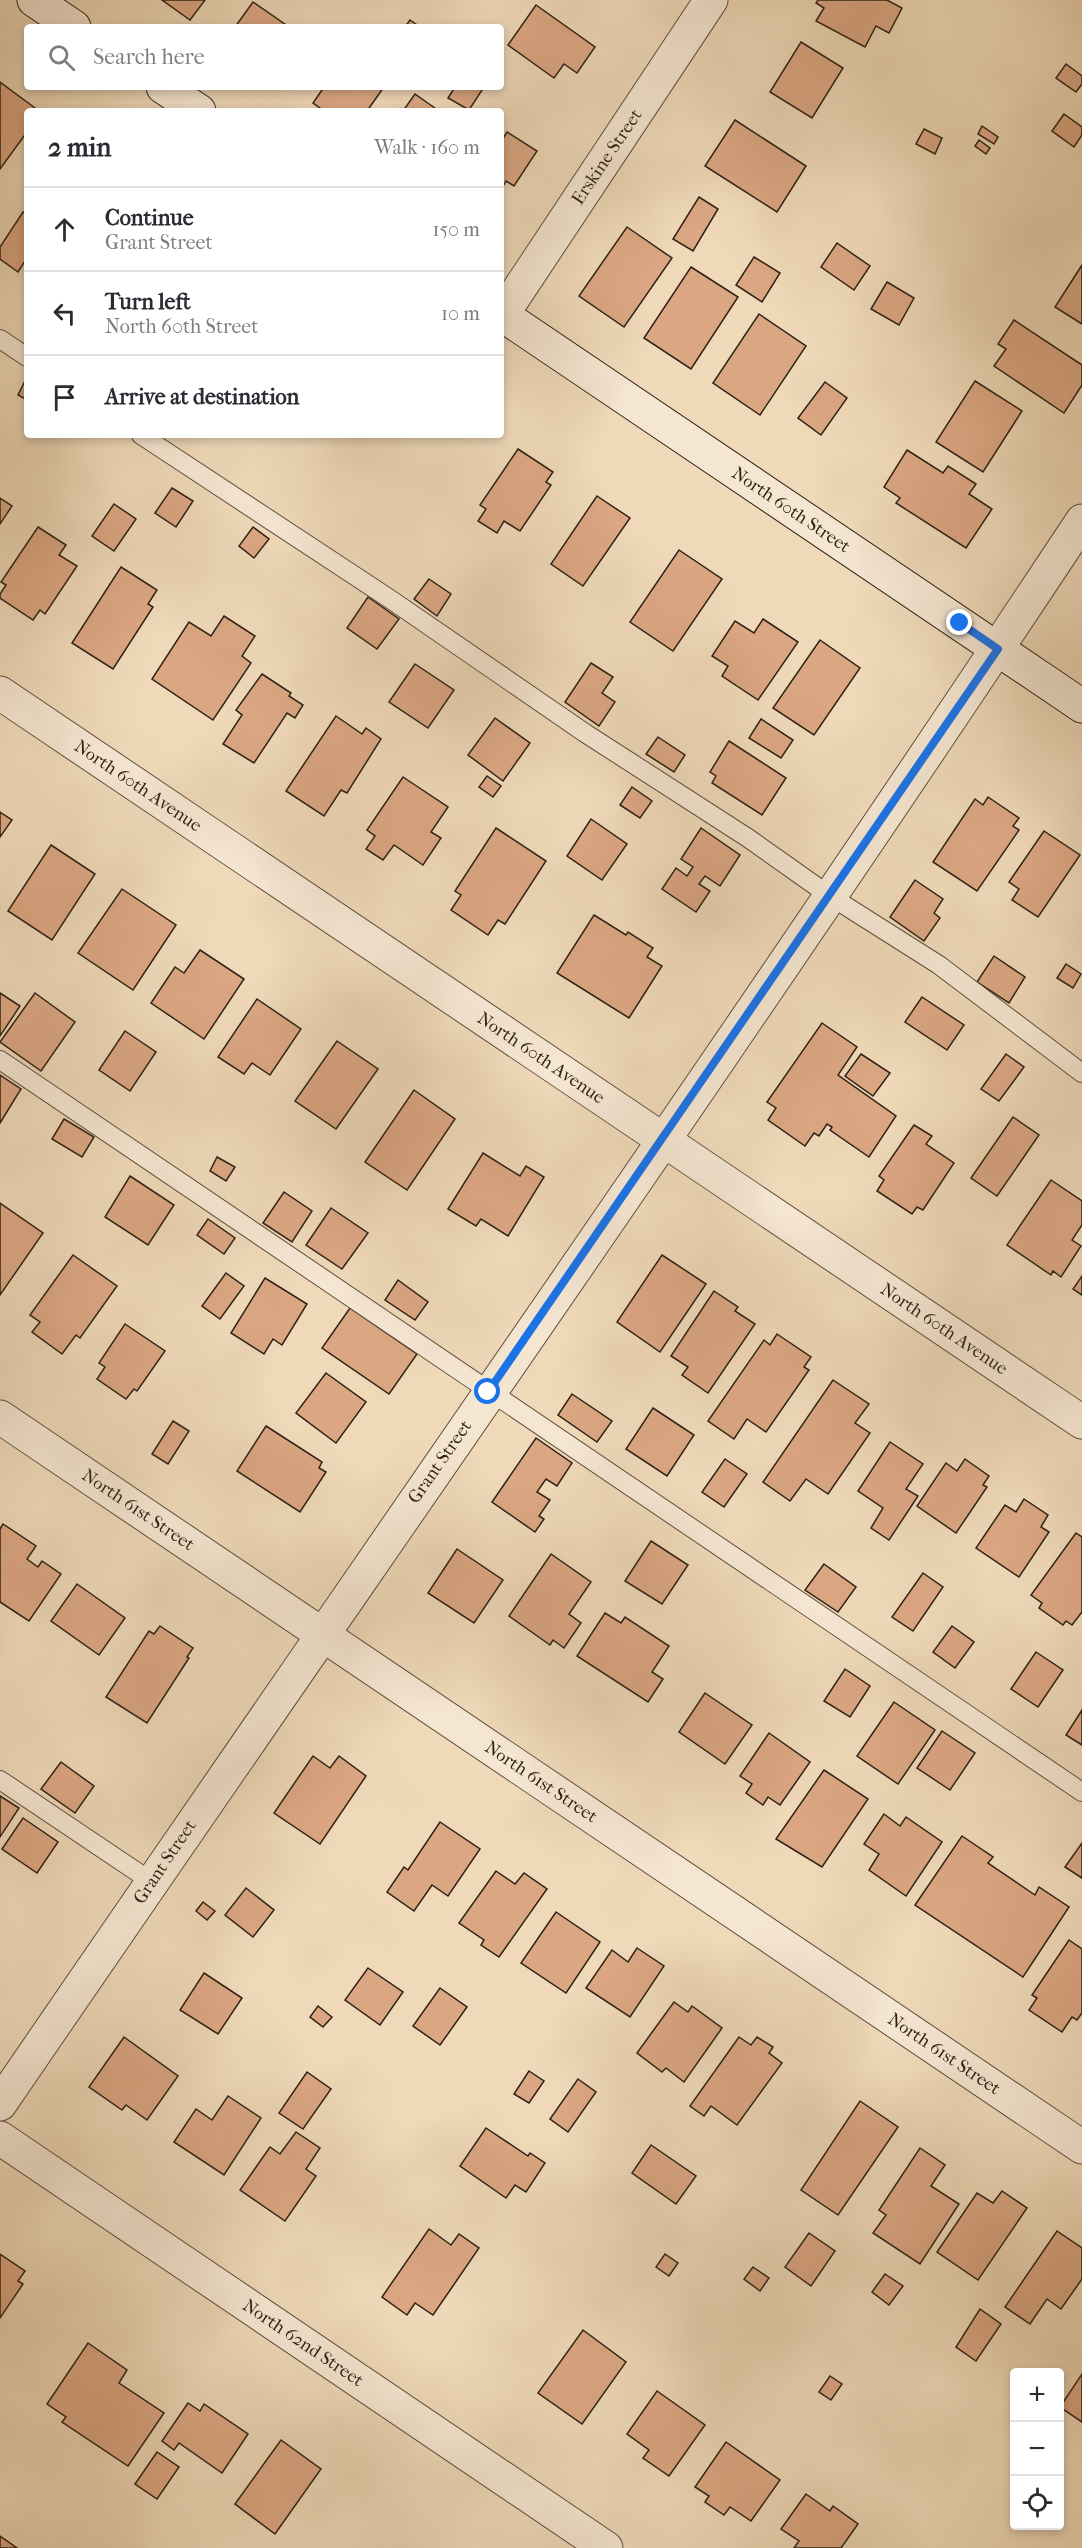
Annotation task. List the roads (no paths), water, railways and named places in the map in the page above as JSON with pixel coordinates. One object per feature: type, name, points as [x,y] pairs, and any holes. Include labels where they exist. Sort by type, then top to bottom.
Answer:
[{"type":"street","points":[[34,0],[70,24]]},
{"type":"street","name":"Erskine Street","points":[[504,311],[710,0]]},
{"type":"street","points":[[168,90],[194,108]]},
{"type":"street","name":"North 60th Street","points":[[504,315],[1082,706]]},
{"type":"street","name":"Grant Street","points":[[0,2104],[488,1392],[663,1141],[998,649],[1082,521]]},
{"type":"street","name":"North 60th Avenue","points":[[0,693],[1082,1422]]},
{"type":"street","name":"North 61st Street","points":[[0,1417],[1082,2147]]},
{"type":"street","name":"North 62nd Street","points":[[0,2138],[606,2548]]},
{"type":"lane","points":[[0,339],[24,355]]},
{"type":"lane","points":[[146,438],[390,598],[585,733],[748,838],[830,896],[939,965],[1082,1073]]},
{"type":"lane","points":[[0,1060],[1082,1792]]},
{"type":"lane","points":[[0,1780],[152,1882]]}]
